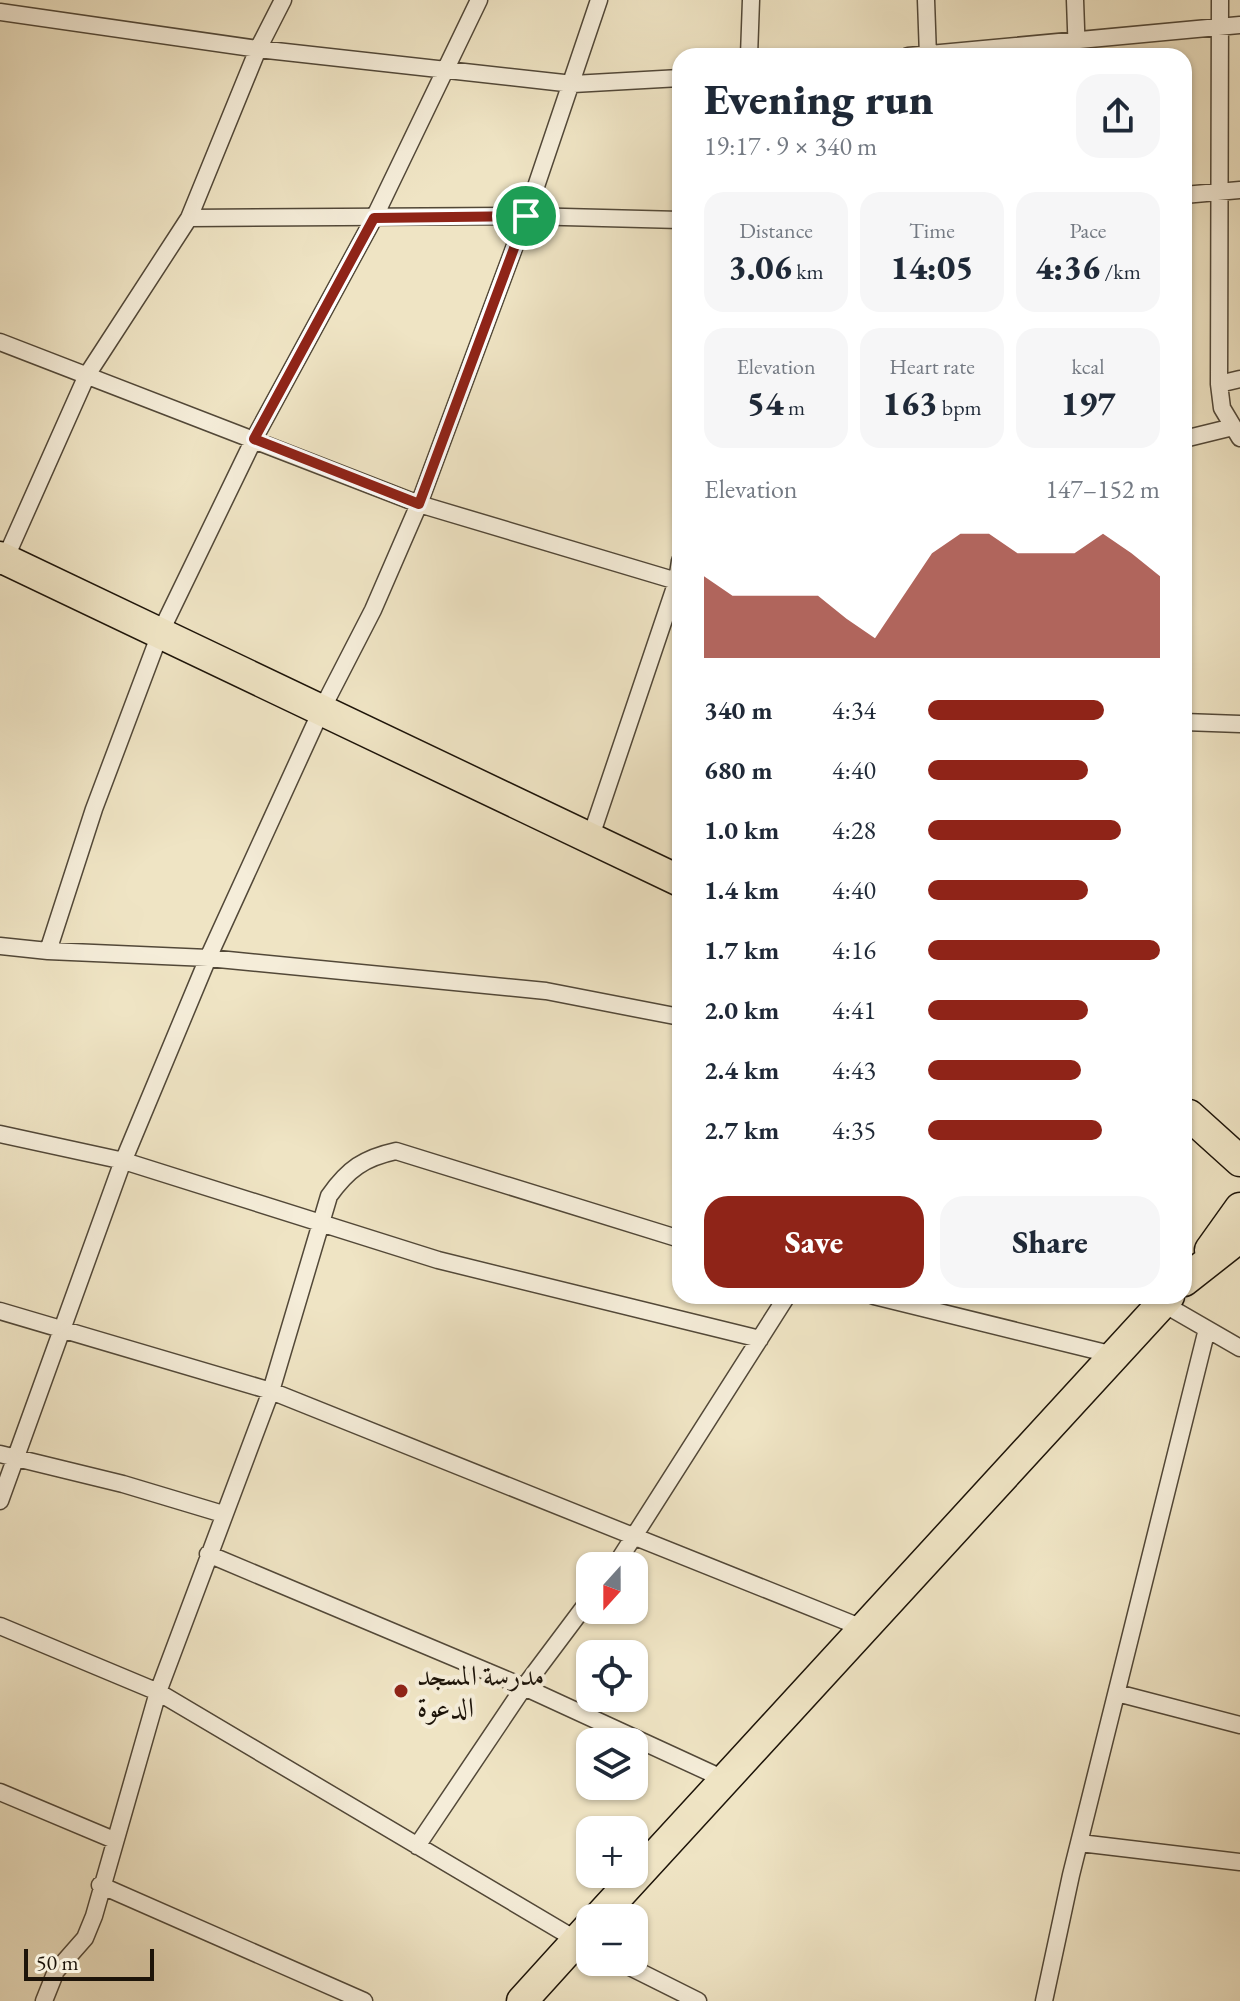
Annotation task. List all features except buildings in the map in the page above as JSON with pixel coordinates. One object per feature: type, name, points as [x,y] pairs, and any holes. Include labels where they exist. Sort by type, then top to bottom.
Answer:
[{"type":"highway","points":[[2,562],[161,631],[321,711],[672,877]]},
{"type":"highway","points":[[1192,1115],[1240,1129]]},
{"type":"highway","points":[[1192,1118],[1240,1161]]},
{"type":"highway","points":[[1192,1273],[1240,1208]]},
{"type":"highway","points":[[1192,1273],[1240,1237]]},
{"type":"highway","points":[[611,1904],[1161,1304]]},
{"type":"highway","points":[[522,2001],[576,1948]]},
{"type":"street","points":[[2,562],[87,375],[189,218],[258,49],[283,0]]},
{"type":"street","points":[[48,951],[94,809],[161,631],[254,439],[374,218],[448,72],[479,0]]},
{"type":"street","points":[[0,1501],[124,1161],[208,958],[321,711],[373,610],[419,504],[526,216],[599,0]]},
{"type":"street","points":[[749,48],[751,0]]},
{"type":"street","points":[[926,0],[928,48]]},
{"type":"street","points":[[1075,0],[1077,48],[1240,25]]},
{"type":"street","points":[[1192,438],[1237,432],[1222,408],[1219,384],[1220,0]]},
{"type":"street","points":[[0,12],[258,49],[448,72],[573,84],[672,78]]},
{"type":"street","points":[[1192,194],[1240,190]]},
{"type":"street","points":[[189,218],[526,216],[672,220]]},
{"type":"street","points":[[0,342],[419,504],[672,580]]},
{"type":"street","points":[[1219,384],[1240,379]]},
{"type":"street","points":[[590,839],[672,600]]},
{"type":"street","points":[[1192,722],[1240,724]]},
{"type":"street","points":[[0,946],[208,958],[546,991],[672,1015]]},
{"type":"street","points":[[0,1134],[124,1161],[438,1260],[760,1339]]},
{"type":"street","points":[[44,2001],[56,1971],[85,1938],[158,1692],[271,1391],[329,1196],[345,1173],[369,1157],[396,1151],[672,1237]]},
{"type":"street","points":[[626,1552],[782,1304]]},
{"type":"street","points":[[907,1304],[1114,1355]]},
{"type":"street","points":[[1173,1304],[1240,1348]]},
{"type":"street","points":[[0,1311],[271,1391],[865,1629]]},
{"type":"street","points":[[1044,2001],[1207,1329]]},
{"type":"street","points":[[0,1454],[223,1514]]},
{"type":"street","points":[[208,1554],[524,1687],[726,1780]]},
{"type":"street","points":[[417,1846],[524,1687],[576,1618]]},
{"type":"street","points":[[0,1626],[158,1692],[417,1846],[576,1933]]},
{"type":"street","points":[[1117,1693],[1240,1725]]},
{"type":"street","points":[[0,1792],[114,1840]]},
{"type":"street","points":[[1080,1843],[1240,1862]]},
{"type":"street","points":[[100,1885],[364,2001]]},
{"type":"street","points":[[648,1976],[698,2001]]},
{"type":"place","name":"مدرسة المسجد الدعوة","points":[[401,1691]]},
{"type":"route","points":[[526,216],[419,504],[254,439],[374,218],[526,216]]}]
